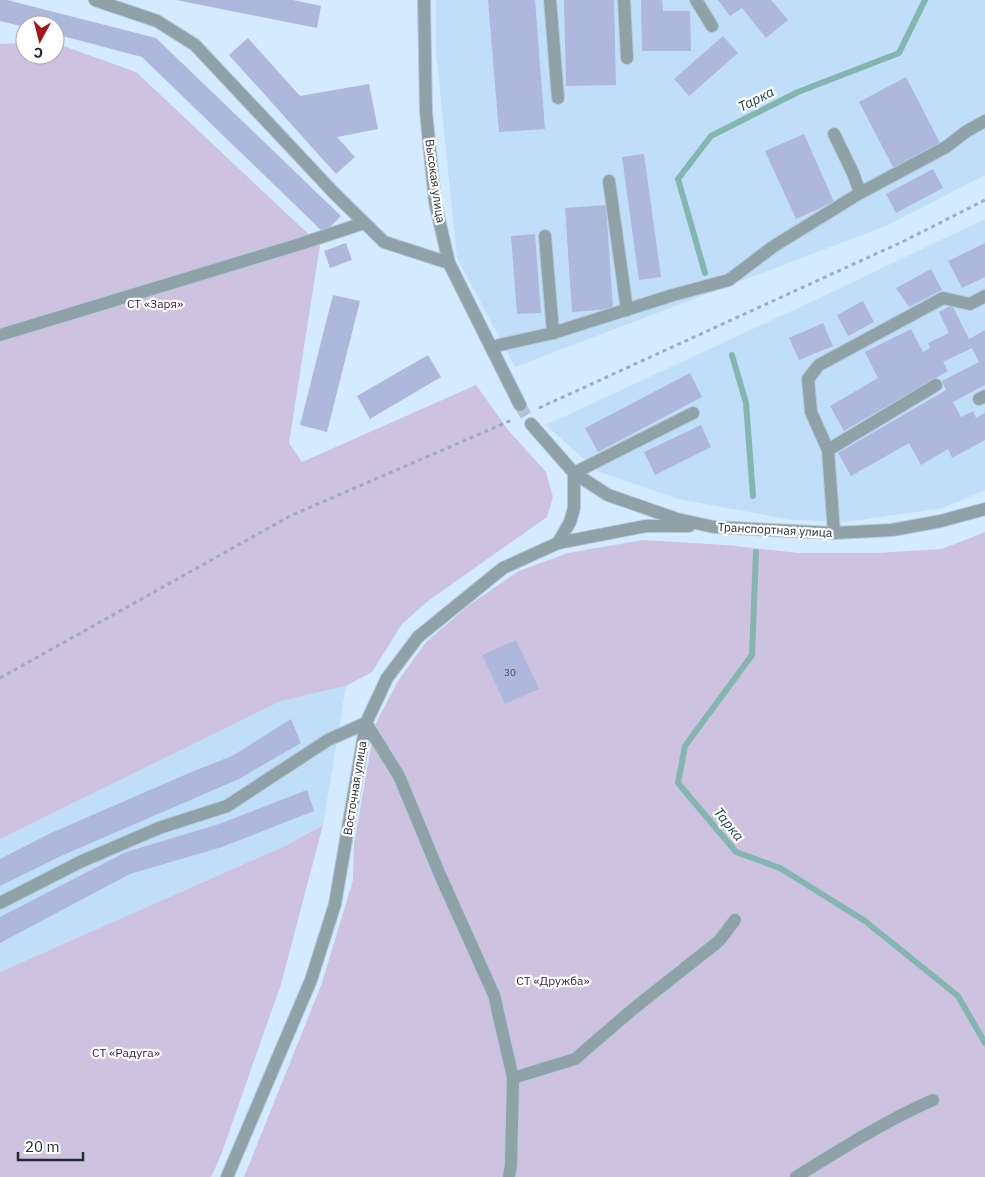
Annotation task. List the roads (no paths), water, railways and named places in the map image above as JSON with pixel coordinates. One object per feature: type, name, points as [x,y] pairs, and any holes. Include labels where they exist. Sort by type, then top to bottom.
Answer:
[{"type":"street","points":[[95,0],[157,21],[195,45],[334,193],[384,242],[449,262]]},
{"type":"street","name":"Высокая улица","points":[[424,0],[426,112],[435,202],[449,262],[520,411]]},
{"type":"street","points":[[550,0],[558,98]]},
{"type":"street","points":[[624,0],[627,58]]},
{"type":"street","points":[[696,0],[712,26]]},
{"type":"street","points":[[491,347],[553,333],[673,295],[729,280],[774,246],[860,193],[946,147],[967,131],[985,121]]},
{"type":"street","points":[[834,134],[853,173],[860,193]]},
{"type":"street","points":[[609,181],[627,310]]},
{"type":"street","points":[[0,335],[298,245],[364,223]]},
{"type":"street","points":[[546,236],[553,333]]},
{"type":"street","points":[[834,534],[828,450],[811,412],[808,378],[820,365],[943,298],[970,304],[985,296]]},
{"type":"street","points":[[828,450],[936,385]]},
{"type":"street","points":[[574,473],[692,414]]},
{"type":"street","points":[[531,424],[574,473],[574,508],[558,543]]},
{"type":"street","name":"Транспортная улица","points":[[574,473],[608,495],[677,519],[714,527],[834,534],[892,530],[985,509]]},
{"type":"street","name":"Восточная улица","points":[[227,1177],[311,980],[335,904],[366,723],[388,678],[418,637],[502,568],[558,543],[646,526],[714,527]]},
{"type":"street","points":[[0,903],[80,862],[159,828],[227,806],[328,740],[366,723],[399,776],[440,875],[494,995],[513,1078],[511,1165],[509,1177]]},
{"type":"street","points":[[513,1078],[575,1059],[719,941],[734,920]]},
{"type":"street","points":[[796,1177],[860,1137],[933,1100]]},
{"type":"waterway","name":"Тарка","points":[[705,273],[678,179],[711,136],[798,92],[899,53],[925,0]]},
{"type":"waterway","name":"Тарка","points":[[732,355],[746,403],[753,496]]},
{"type":"waterway","name":"Тарка","points":[[756,552],[752,655],[685,746],[678,783],[736,852],[780,868],[865,921],[958,996],[985,1043]]},
{"type":"tunnel","points":[[520,405],[531,424]]},
{"type":"park label","name":"СТ «Заря»","points":[[155,304]]},
{"type":"park label","name":"СТ «Дружба»","points":[[553,981]]},
{"type":"park label","name":"СТ «Радуга»","points":[[126,1053]]}]
